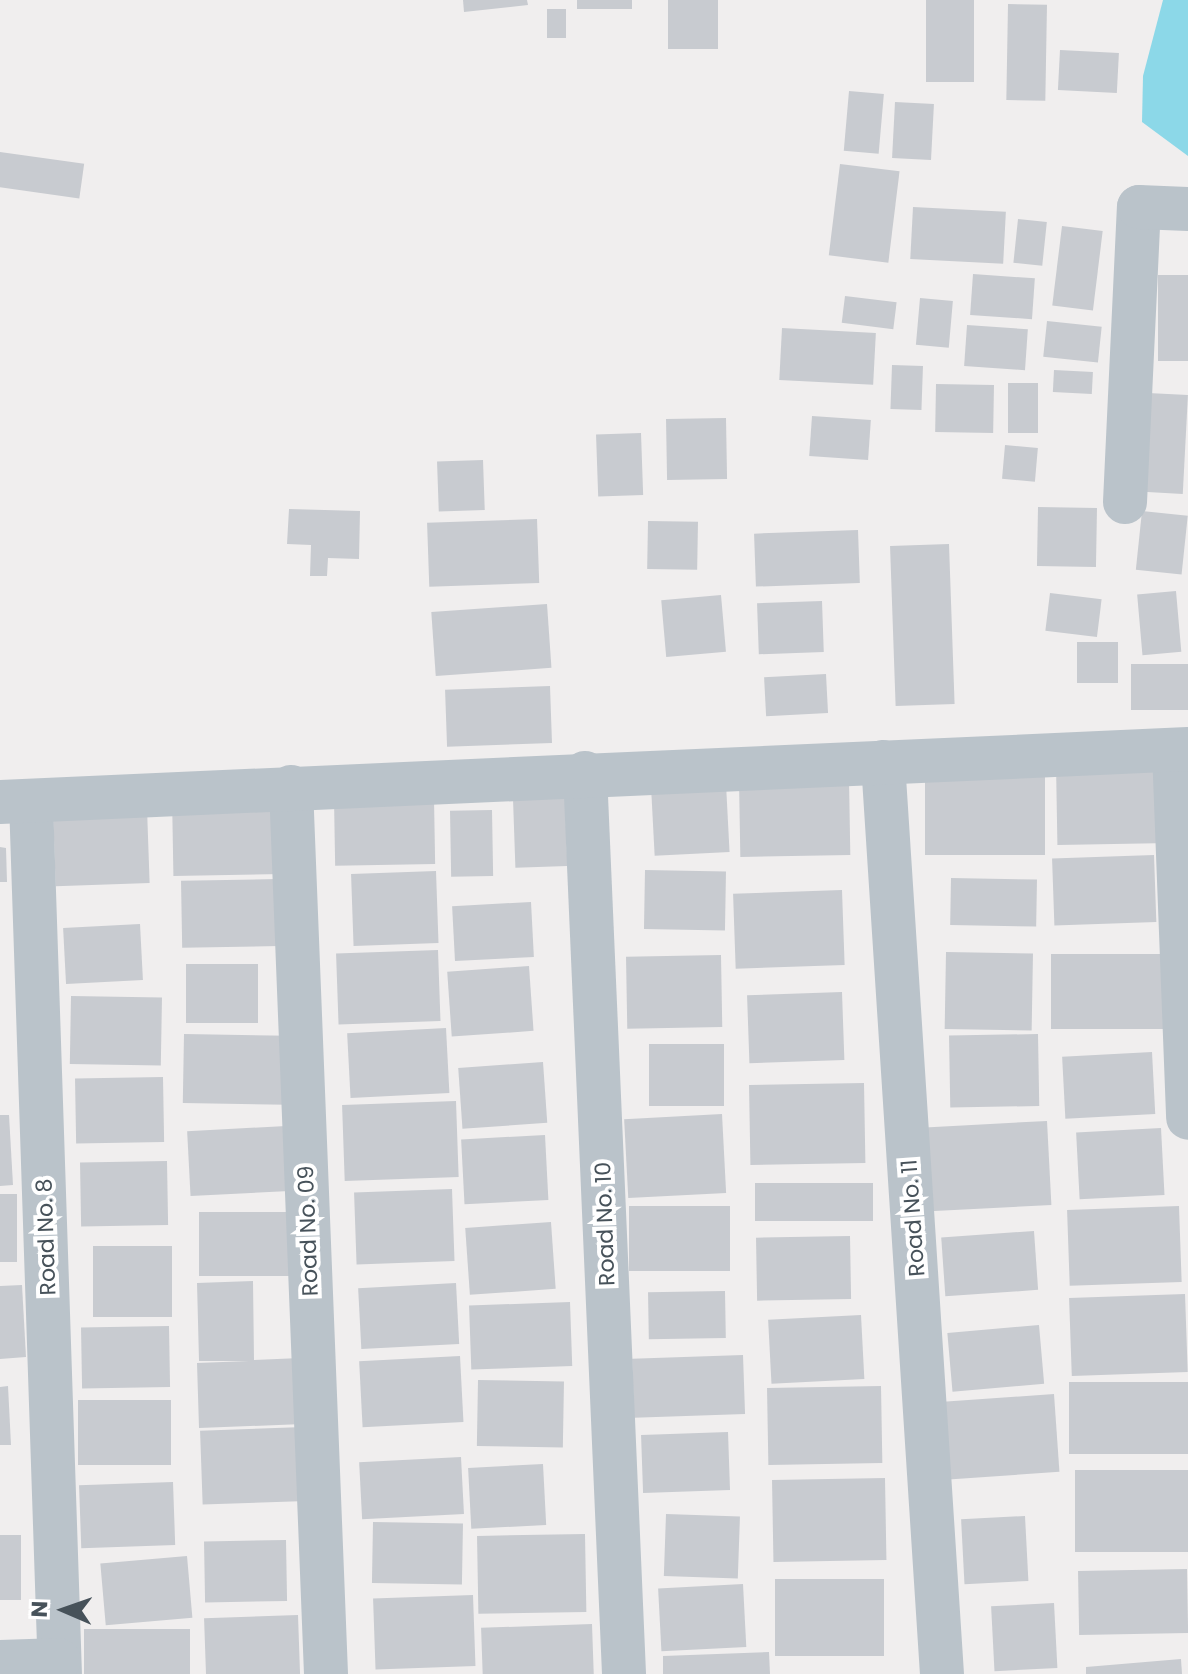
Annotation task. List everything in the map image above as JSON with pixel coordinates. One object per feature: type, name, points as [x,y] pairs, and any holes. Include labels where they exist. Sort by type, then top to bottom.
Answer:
[{"type":"street","points":[[1125,502],[1139,207],[1188,209]]},
{"type":"street","points":[[16,801],[585,773],[1181,750],[1188,1118]]},
{"type":"street","name":"Road No. 11","points":[[883,762],[942,1674]]},
{"type":"street","name":"Road No. 10","points":[[585,773],[624,1674]]},
{"type":"street","name":"Road No. 09","points":[[291,787],[326,1674]]},
{"type":"street","name":"Road No. 8","points":[[16,801],[60,1667]]},
{"type":"street","points":[[0,1662],[60,1667]]},
{"type":"water","points":[[1163,0],[1188,0],[1188,156],[1142,122],[1143,76]]},
{"type":"building","points":[[463,0],[527,0],[528,5],[464,12]]},
{"type":"building","points":[[577,0],[632,0],[632,9],[577,9]]},
{"type":"building","points":[[668,0],[718,0],[718,49],[668,49]]},
{"type":"building","points":[[926,0],[974,0],[974,82],[926,82]]},
{"type":"building","points":[[1008,4],[1047,5],[1045,101],[1006,100]]},
{"type":"building","points":[[547,9],[566,9],[566,38],[547,38]]},
{"type":"building","points":[[1060,50],[1119,53],[1117,93],[1058,90]]},
{"type":"building","points":[[849,91],[884,94],[879,154],[844,151]]},
{"type":"building","points":[[895,102],[934,104],[931,160],[892,158]]},
{"type":"building","points":[[0,152],[84,164],[79,198],[0,187]]},
{"type":"building","points":[[840,164],[900,171],[888,263],[829,255]]},
{"type":"building","points":[[913,207],[1006,212],[1003,264],[910,259]]},
{"type":"building","points":[[1018,219],[1047,222],[1042,266],[1013,263]]},
{"type":"building","points":[[1062,226],[1103,231],[1093,310],[1052,305]]},
{"type":"building","points":[[973,274],[1035,278],[1032,319],[970,315]]},
{"type":"building","points":[[1158,275],[1188,275],[1188,361],[1158,361]]},
{"type":"building","points":[[845,296],[897,302],[893,329],[842,323]]},
{"type":"building","points":[[920,298],[953,301],[949,348],[916,345]]},
{"type":"building","points":[[1047,321],[1102,327],[1098,363],[1043,357]]},
{"type":"building","points":[[967,325],[1028,329],[1025,370],[964,366]]},
{"type":"building","points":[[782,328],[876,333],[873,385],[779,380]]},
{"type":"building","points":[[892,365],[923,366],[921,410],[890,409]]},
{"type":"building","points":[[1054,370],[1093,372],[1092,394],[1053,392]]},
{"type":"building","points":[[1008,383],[1038,383],[1038,433],[1008,433]]},
{"type":"building","points":[[936,384],[994,385],[993,433],[935,432]]},
{"type":"building","points":[[1148,393],[1188,395],[1183,494],[1143,492]]},
{"type":"building","points":[[812,416],[871,420],[868,460],[809,456]]},
{"type":"building","points":[[726,418],[727,479],[667,480],[666,419]]},
{"type":"building","points":[[641,433],[643,495],[598,497],[596,435]]},
{"type":"building","points":[[1005,445],[1038,448],[1035,482],[1002,479]]},
{"type":"building","points":[[483,460],[485,510],[439,512],[437,462]]},
{"type":"building","points":[[1038,507],[1097,508],[1096,567],[1037,566]]},
{"type":"building","points":[[289,509],[360,511],[359,559],[328,558],[327,576],[310,576],[311,545],[287,544]]},
{"type":"building","points":[[1142,511],[1188,516],[1182,574],[1136,570]]},
{"type":"building","points":[[537,519],[539,583],[429,587],[427,523]]},
{"type":"building","points":[[648,521],[698,522],[697,570],[647,569]]},
{"type":"building","points":[[858,530],[860,583],[756,587],[754,534]]},
{"type":"building","points":[[949,544],[955,704],[896,706],[890,546]]},
{"type":"building","points":[[1176,591],[1181,652],[1142,655],[1137,594]]},
{"type":"building","points":[[1050,593],[1102,599],[1097,637],[1045,631]]},
{"type":"building","points":[[721,595],[726,652],[666,657],[661,600]]},
{"type":"building","points":[[822,601],[824,652],[759,654],[757,603]]},
{"type":"building","points":[[547,604],[551,668],[436,676],[431,612]]},
{"type":"building","points":[[1077,642],[1118,642],[1118,683],[1077,683]]},
{"type":"building","points":[[1131,664],[1188,664],[1188,710],[1131,710]]},
{"type":"building","points":[[826,674],[828,713],[766,716],[764,677]]},
{"type":"building","points":[[550,686],[552,743],[447,747],[445,690]]},
{"type":"building","points":[[1169,763],[1170,843],[1057,845],[1056,765]]},
{"type":"building","points":[[925,773],[1045,773],[1045,855],[925,855]]},
{"type":"building","points":[[849,779],[850,855],[740,857],[739,781]]},
{"type":"building","points":[[726,784],[730,852],[655,856],[651,788]]},
{"type":"building","points":[[281,794],[282,874],[173,876],[172,796]]},
{"type":"building","points":[[434,798],[435,864],[335,866],[334,800]]},
{"type":"building","points":[[565,798],[567,866],[515,868],[513,800]]},
{"type":"building","points":[[147,808],[150,883],[56,886],[53,811]]},
{"type":"building","points":[[492,810],[493,876],[451,877],[450,811]]},
{"type":"building","points":[[0,847],[6,848],[7,882],[0,882]]},
{"type":"building","points":[[1154,855],[1156,922],[1054,926],[1052,859]]},
{"type":"building","points":[[645,870],[726,871],[725,930],[644,929]]},
{"type":"building","points":[[436,871],[439,943],[354,946],[351,874]]},
{"type":"building","points":[[951,878],[1037,880],[1036,926],[950,925]]},
{"type":"building","points":[[278,879],[279,946],[182,948],[181,881]]},
{"type":"building","points":[[842,890],[845,965],[736,969],[733,894]]},
{"type":"building","points":[[531,902],[534,957],[455,961],[452,906]]},
{"type":"building","points":[[140,924],[143,980],[66,984],[63,928]]},
{"type":"building","points":[[438,950],[440,1021],[339,1025],[336,954]]},
{"type":"building","points":[[946,952],[1033,954],[1032,1031],[945,1029]]},
{"type":"building","points":[[1051,954],[1168,954],[1168,1029],[1051,1029]]},
{"type":"building","points":[[721,955],[722,1027],[627,1029],[626,957]]},
{"type":"building","points":[[186,964],[258,964],[258,1023],[186,1023]]},
{"type":"building","points":[[529,966],[534,1031],[452,1037],[447,972]]},
{"type":"building","points":[[842,992],[844,1060],[749,1063],[747,995]]},
{"type":"building","points":[[71,996],[162,998],[161,1066],[70,1064]]},
{"type":"building","points":[[446,1028],[449,1093],[351,1098],[347,1033]]},
{"type":"building","points":[[184,1034],[288,1036],[287,1105],[183,1103]]},
{"type":"building","points":[[1038,1034],[1039,1106],[950,1108],[949,1036]]},
{"type":"building","points":[[649,1044],[724,1044],[724,1106],[649,1106]]},
{"type":"building","points":[[1152,1052],[1155,1114],[1065,1119],[1062,1057]]},
{"type":"building","points":[[543,1062],[547,1123],[462,1129],[458,1068]]},
{"type":"building","points":[[163,1077],[164,1142],[76,1144],[75,1079]]},
{"type":"building","points":[[864,1083],[865,1163],[750,1165],[749,1085]]},
{"type":"building","points":[[456,1101],[459,1177],[345,1181],[342,1105]]},
{"type":"building","points":[[722,1114],[726,1193],[628,1198],[624,1119]]},
{"type":"building","points":[[0,1115],[9,1115],[13,1185],[0,1186]]},
{"type":"building","points":[[1047,1121],[1051,1205],[930,1211],[925,1127]]},
{"type":"building","points":[[286,1126],[289,1191],[191,1196],[187,1131]]},
{"type":"building","points":[[1161,1128],[1165,1195],[1080,1199],[1076,1132]]},
{"type":"building","points":[[545,1135],[548,1200],[465,1204],[461,1139]]},
{"type":"building","points":[[167,1161],[168,1225],[81,1227],[80,1163]]},
{"type":"building","points":[[755,1183],[873,1183],[873,1221],[755,1221]]},
{"type":"building","points":[[452,1189],[455,1261],[357,1264],[354,1192]]},
{"type":"building","points":[[0,1194],[17,1194],[17,1262],[0,1262]]},
{"type":"building","points":[[629,1206],[730,1206],[730,1271],[629,1271]]},
{"type":"building","points":[[1179,1206],[1182,1282],[1070,1286],[1067,1210]]},
{"type":"building","points":[[199,1212],[290,1212],[290,1276],[199,1276]]},
{"type":"building","points":[[551,1222],[556,1289],[470,1295],[465,1228]]},
{"type":"building","points":[[1034,1231],[1038,1290],[945,1296],[941,1237]]},
{"type":"building","points":[[850,1236],[851,1299],[757,1301],[756,1238]]},
{"type":"building","points":[[93,1246],[172,1246],[172,1317],[93,1317]]},
{"type":"building","points":[[253,1281],[254,1360],[300,1358],[303,1424],[199,1428],[197,1363],[249,1361],[199,1361],[197,1283]]},
{"type":"building","points":[[456,1283],[459,1344],[361,1349],[358,1288]]},
{"type":"building","points":[[22,1285],[26,1357],[0,1359],[0,1286]]},
{"type":"building","points":[[725,1291],[726,1338],[649,1339],[648,1292]]},
{"type":"building","points":[[1185,1294],[1188,1372],[1072,1376],[1069,1298]]},
{"type":"building","points":[[570,1302],[572,1366],[471,1369],[469,1306]]},
{"type":"building","points":[[861,1315],[864,1379],[771,1384],[768,1320]]},
{"type":"building","points":[[1039,1325],[1044,1384],[952,1392],[947,1333]]},
{"type":"building","points":[[169,1326],[170,1387],[82,1389],[81,1328]]},
{"type":"building","points":[[743,1355],[745,1414],[634,1418],[632,1359]]},
{"type":"building","points":[[460,1356],[463,1422],[363,1427],[359,1361]]},
{"type":"building","points":[[478,1380],[564,1382],[563,1447],[477,1446]]},
{"type":"building","points":[[1069,1382],[1188,1382],[1188,1454],[1069,1454]]},
{"type":"building","points":[[8,1386],[11,1445],[0,1445],[0,1387]]},
{"type":"building","points":[[881,1386],[882,1463],[768,1465],[767,1388]]},
{"type":"building","points":[[1054,1394],[1059,1472],[949,1480],[943,1402]]},
{"type":"building","points":[[78,1400],[171,1400],[171,1465],[78,1465]]},
{"type":"building","points":[[304,1427],[307,1501],[203,1505],[200,1431]]},
{"type":"building","points":[[728,1432],[730,1490],[643,1493],[641,1435]]},
{"type":"building","points":[[461,1457],[464,1514],[362,1519],[359,1462]]},
{"type":"building","points":[[543,1464],[546,1525],[471,1529],[468,1468]]},
{"type":"building","points":[[1075,1470],[1188,1470],[1188,1552],[1075,1552]]},
{"type":"building","points":[[885,1478],[886,1560],[773,1562],[772,1480]]},
{"type":"building","points":[[173,1482],[175,1545],[81,1548],[79,1485]]},
{"type":"building","points":[[666,1514],[740,1517],[738,1579],[664,1576]]},
{"type":"building","points":[[1025,1516],[1028,1581],[964,1584],[961,1519]]},
{"type":"building","points":[[373,1522],[463,1524],[462,1585],[372,1583]]},
{"type":"building","points":[[585,1534],[586,1612],[478,1614],[477,1536]]},
{"type":"building","points":[[0,1535],[21,1535],[21,1600],[0,1600]]},
{"type":"building","points":[[286,1540],[287,1601],[205,1602],[204,1541]]},
{"type":"building","points":[[187,1556],[192,1618],[106,1625],[100,1564]]},
{"type":"building","points":[[1187,1569],[1188,1633],[1079,1635],[1078,1571]]},
{"type":"building","points":[[775,1579],[884,1579],[884,1656],[775,1656]]},
{"type":"building","points":[[743,1584],[746,1647],[661,1651],[658,1588]]},
{"type":"building","points":[[473,1595],[475,1666],[376,1669],[373,1598]]},
{"type":"building","points":[[1054,1603],[1057,1668],[994,1671],[991,1606]]},
{"type":"building","points":[[298,1615],[300,1674],[206,1674],[204,1618]]},
{"type":"building","points":[[592,1624],[594,1674],[483,1674],[481,1628]]},
{"type":"building","points":[[84,1629],[190,1629],[190,1674],[84,1674]]},
{"type":"building","points":[[769,1652],[770,1674],[663,1674],[663,1656]]},
{"type":"building","points":[[1181,1659],[1182,1674],[1086,1674],[1086,1667]]}]
